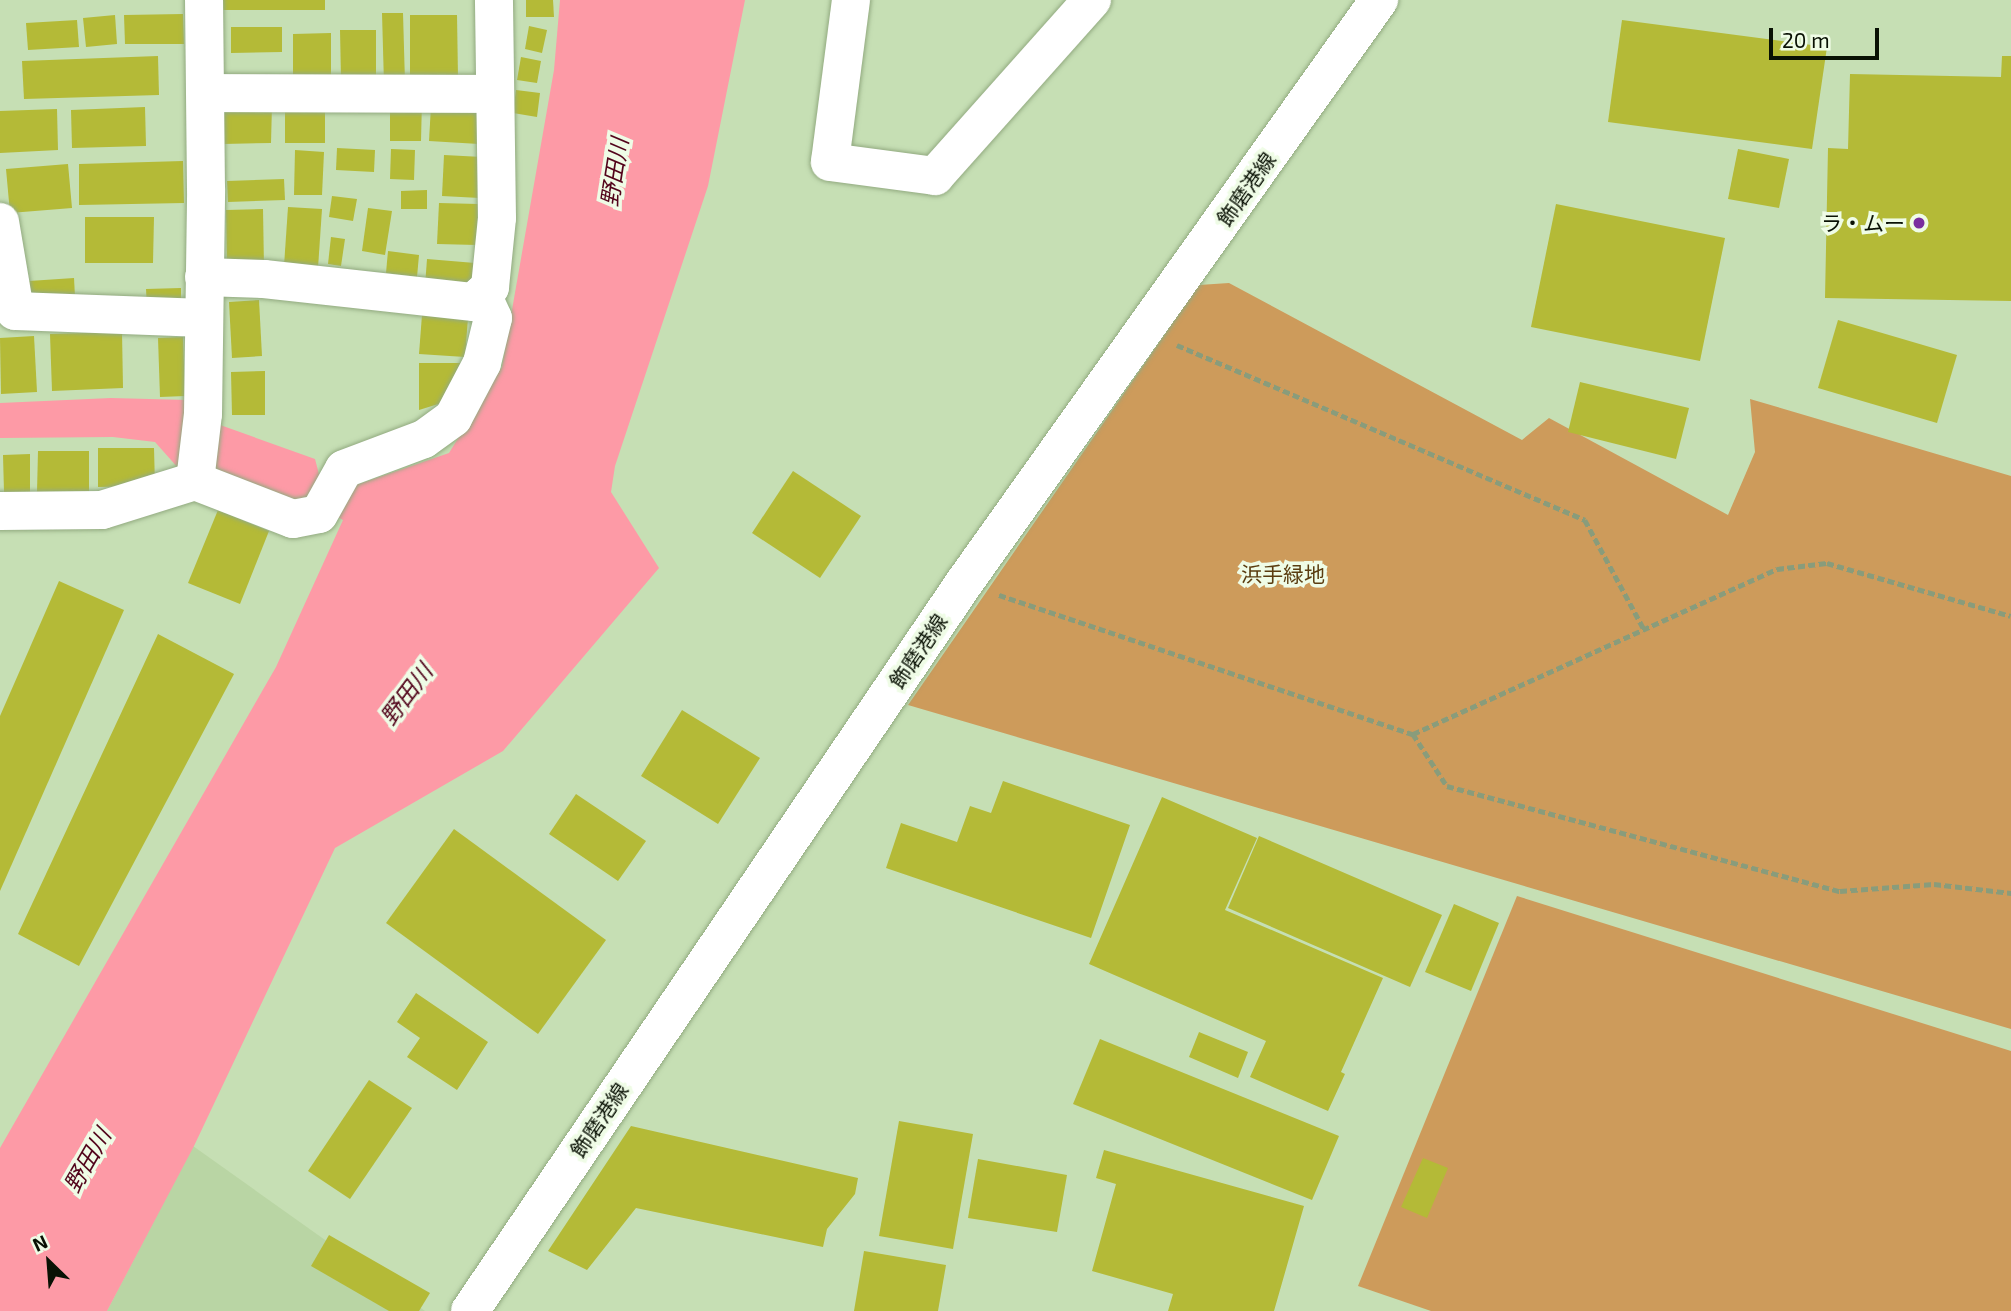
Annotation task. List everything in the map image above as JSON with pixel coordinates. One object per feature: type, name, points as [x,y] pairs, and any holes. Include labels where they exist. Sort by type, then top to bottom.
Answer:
[{"type":"street","points":[[195,481],[204,414],[204,0]]},
{"type":"street","points":[[204,277],[264,279],[474,302],[490,287],[497,218],[494,0]]},
{"type":"street","points":[[851,0],[830,162],[934,176],[1093,0]]},
{"type":"street","name":"飾磨港線","points":[[470,1311],[964,583],[1146,332],[1378,0]]},
{"type":"street","points":[[206,93],[495,94]]},
{"type":"street","points":[[0,222],[15,311],[204,318]]},
{"type":"street","points":[[0,511],[102,510],[195,481],[293,519],[319,514],[344,470],[424,439],[453,418],[482,363],[494,318],[482,294]]},
{"type":"path","points":[[1146,332],[1585,520],[1646,631]]},
{"type":"path","points":[[1413,734],[1646,631],[1777,569],[1827,563],[2011,616]]},
{"type":"path","points":[[964,583],[1413,734],[1447,786],[1840,891],[1934,884],[2011,893]]},
{"type":"shaded area","points":[[193,1146],[425,1311],[107,1311]]},
{"type":"green space","name":"浜手緑地","points":[[1229,283],[1522,440],[1549,418],[1728,515],[1755,452],[1750,399],[2011,476],[2011,1029],[908,705],[1199,285]]},
{"type":"green space","points":[[1517,896],[2011,1051],[2011,1311],[1431,1311],[1358,1286]]},
{"type":"water","name":"野田川","points":[[560,0],[745,0],[708,186],[615,466],[611,492],[659,568],[503,751],[335,848],[194,1146],[107,1311],[0,1311],[0,1148],[276,667],[343,520],[304,497],[295,504],[179,469],[155,442],[113,437],[0,438],[0,403],[111,398],[188,400],[209,421],[315,459],[320,478],[359,484],[449,453],[502,367],[554,70]]},
{"type":"building","points":[[217,0],[325,0],[325,10],[217,10]]},
{"type":"building","points":[[526,0],[553,0],[554,17],[526,17]]},
{"type":"building","points":[[382,13],[403,13],[405,83],[384,84]]},
{"type":"building","points":[[183,14],[184,44],[125,44],[124,15]]},
{"type":"building","points":[[115,15],[117,44],[86,47],[83,18]]},
{"type":"building","points":[[410,15],[457,15],[458,78],[410,79]]},
{"type":"building","points":[[77,20],[79,47],[28,50],[26,23]]},
{"type":"building","points":[[1622,20],[1827,47],[1812,149],[1608,122]]},
{"type":"building","points":[[529,26],[547,30],[542,53],[525,49]]},
{"type":"building","points":[[231,27],[282,27],[282,52],[231,53]]},
{"type":"building","points":[[340,30],[376,30],[376,79],[341,79]]},
{"type":"building","points":[[331,33],[331,75],[293,75],[293,34]]},
{"type":"building","points":[[158,56],[159,95],[24,99],[22,61]]},
{"type":"building","name":"ラ・ムー","points":[[2002,56],[2011,56],[2011,301],[1825,298],[1828,148],[1848,149],[1850,74],[2001,77]]},
{"type":"building","points":[[521,57],[541,61],[537,83],[517,80]]},
{"type":"building","points":[[516,90],[540,93],[537,117],[513,113]]},
{"type":"building","points":[[390,100],[422,100],[421,141],[390,141]]},
{"type":"building","points":[[223,105],[272,105],[271,143],[223,144]]},
{"type":"building","points":[[285,105],[325,105],[325,143],[285,143]]},
{"type":"building","points":[[431,106],[481,109],[479,144],[429,141]]},
{"type":"building","points":[[145,107],[146,146],[72,148],[71,110]]},
{"type":"building","points":[[57,109],[58,150],[0,153],[0,111]]},
{"type":"building","points":[[337,148],[375,150],[374,172],[336,170]]},
{"type":"building","points":[[391,149],[415,150],[414,180],[390,179]]},
{"type":"building","points":[[1738,149],[1789,159],[1779,208],[1728,199]]},
{"type":"building","points":[[295,150],[324,152],[322,195],[294,195]]},
{"type":"building","points":[[444,155],[482,157],[480,198],[442,196]]},
{"type":"building","points":[[183,161],[184,203],[79,205],[79,164]]},
{"type":"building","points":[[68,164],[72,208],[10,213],[6,169]]},
{"type":"building","points":[[284,179],[285,200],[228,202],[227,181]]},
{"type":"building","points":[[427,190],[427,209],[401,209],[401,191]]},
{"type":"building","points":[[332,196],[357,199],[353,221],[329,217]]},
{"type":"building","points":[[439,203],[478,204],[477,245],[437,244]]},
{"type":"building","points":[[1556,204],[1725,238],[1700,361],[1531,327]]},
{"type":"building","points":[[288,207],[322,209],[318,268],[284,266]]},
{"type":"building","points":[[368,208],[392,211],[385,255],[362,251]]},
{"type":"building","points":[[263,209],[264,267],[227,267],[226,210]]},
{"type":"building","points":[[85,217],[154,217],[153,263],[85,263]]},
{"type":"building","points":[[331,237],[345,239],[341,266],[328,264]]},
{"type":"building","points":[[388,251],[419,255],[417,277],[386,273]]},
{"type":"building","points":[[427,259],[475,263],[473,289],[425,286]]},
{"type":"building","points":[[74,278],[75,297],[31,301],[29,281]]},
{"type":"building","points":[[181,288],[181,307],[147,308],[146,289]]},
{"type":"building","points":[[259,300],[262,356],[232,358],[229,302]]},
{"type":"building","points":[[422,315],[468,318],[465,357],[419,354]]},
{"type":"building","points":[[1838,320],[1957,355],[1937,423],[1818,388]]},
{"type":"building","points":[[122,332],[123,388],[52,391],[50,334]]},
{"type":"building","points":[[34,336],[37,392],[1,394],[0,338]]},
{"type":"building","points":[[183,337],[185,396],[160,397],[158,338]]},
{"type":"building","points":[[419,363],[461,363],[448,401],[419,410]]},
{"type":"building","points":[[265,371],[265,415],[232,415],[231,372]]},
{"type":"building","points":[[1580,382],[1689,408],[1676,459],[1568,432]]},
{"type":"building","points":[[98,448],[154,448],[155,486],[98,487]]},
{"type":"building","points":[[38,451],[89,451],[89,491],[37,492]]},
{"type":"building","points":[[30,454],[30,492],[4,492],[3,455]]},
{"type":"building","points":[[793,471],[861,516],[820,578],[752,533]]},
{"type":"building","points":[[218,510],[269,531],[240,604],[188,583]]},
{"type":"building","points":[[59,581],[124,610],[0,891],[0,716]]},
{"type":"building","points":[[158,634],[234,674],[79,966],[18,934]]},
{"type":"building","points":[[682,710],[760,758],[718,824],[641,776]]},
{"type":"building","points":[[1003,781],[1130,825],[1091,938],[886,868],[901,823],[957,842],[970,806],[991,813]]},
{"type":"building","points":[[576,794],[646,841],[618,881],[549,834]]},
{"type":"building","points":[[1162,797],[1257,838],[1225,910],[1383,978],[1341,1072],[1345,1074],[1328,1111],[1250,1077],[1266,1041],[1089,964]]},
{"type":"building","points":[[454,829],[606,940],[538,1034],[386,923]]},
{"type":"building","points":[[1259,836],[1442,915],[1410,987],[1228,908]]},
{"type":"building","points":[[1454,904],[1499,923],[1471,991],[1425,972]]},
{"type":"building","points":[[416,993],[488,1042],[457,1090],[407,1057],[420,1038],[397,1022]]},
{"type":"building","points":[[1199,1032],[1248,1052],[1238,1078],[1189,1057]]},
{"type":"building","points":[[1100,1039],[1339,1136],[1312,1200],[1073,1104]]},
{"type":"building","points":[[369,1080],[412,1108],[350,1199],[308,1171]]},
{"type":"building","points":[[899,1121],[973,1134],[953,1249],[879,1236]]},
{"type":"building","points":[[631,1126],[858,1178],[855,1194],[827,1229],[823,1247],[636,1208],[587,1270],[548,1251]]},
{"type":"building","points":[[1104,1150],[1304,1206],[1274,1311],[1168,1311],[1173,1294],[1092,1271],[1116,1184],[1096,1178]]},
{"type":"building","points":[[1423,1158],[1448,1168],[1427,1218],[1401,1207]]},
{"type":"building","points":[[978,1159],[1067,1175],[1057,1232],[968,1218]]},
{"type":"building","points":[[329,1235],[430,1293],[419,1311],[389,1311],[311,1266]]},
{"type":"building","points":[[864,1251],[946,1265],[938,1311],[854,1311]]},
{"type":"place","name":"ラ・ムー","points":[[1919,223]]}]
